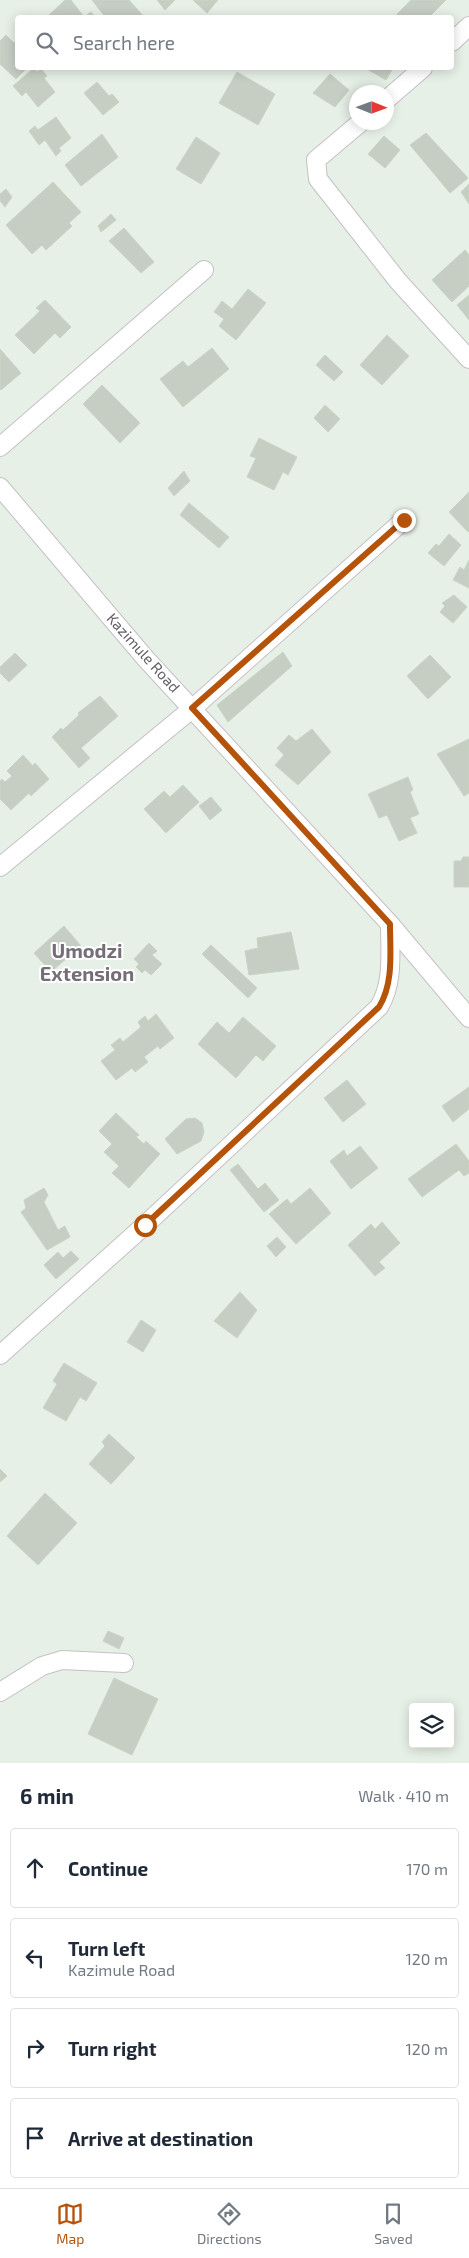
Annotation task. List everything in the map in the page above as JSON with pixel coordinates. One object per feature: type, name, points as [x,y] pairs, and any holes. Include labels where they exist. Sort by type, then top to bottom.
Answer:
[{"type":"street","points":[[454,40],[469,26]]},
{"type":"street","points":[[394,93],[421,70]]},
{"type":"street","points":[[352,130],[316,160],[318,179],[398,281],[469,359]]},
{"type":"street","points":[[0,447],[204,270]]},
{"type":"street","name":"Kazimule Road","points":[[0,487],[146,659],[390,924],[469,1018]]},
{"type":"street","points":[[0,867],[192,708],[404,520]]},
{"type":"street","points":[[0,1354],[145,1225],[379,1007],[386,995],[390,978],[390,924]]},
{"type":"street","points":[[0,1692],[42,1666],[62,1660],[124,1663]]},
{"type":"building","points":[[65,0],[71,0],[82,15],[49,15]]},
{"type":"building","points":[[92,0],[129,0],[142,15],[104,15]]},
{"type":"building","points":[[157,0],[175,0],[165,10]]},
{"type":"building","points":[[193,0],[218,0],[207,13]]},
{"type":"building","points":[[411,0],[446,0],[431,15],[397,14]]},
{"type":"building","points":[[6,35],[15,42],[15,70],[25,70],[16,79],[0,64],[0,41]]},
{"type":"building","points":[[32,70],[37,72],[42,70],[47,76],[44,78],[55,92],[38,107],[26,92],[22,96],[13,86]]},
{"type":"building","points":[[368,70],[392,70],[386,80]]},
{"type":"building","points":[[237,72],[275,94],[258,125],[219,103]]},
{"type":"building","points":[[330,74],[349,90],[335,107],[313,93]]},
{"type":"building","points":[[97,82],[109,96],[112,94],[119,102],[103,115],[84,93]]},
{"type":"building","points":[[56,117],[71,138],[59,148],[61,151],[56,156],[45,140],[39,145],[29,131],[35,126],[38,130]]},
{"type":"building","points":[[426,133],[468,178],[450,193],[410,145]]},
{"type":"building","points":[[102,134],[118,157],[81,186],[65,165]]},
{"type":"building","points":[[384,136],[400,150],[385,168],[368,154]]},
{"type":"building","points":[[196,137],[220,153],[201,184],[176,169]]},
{"type":"building","points":[[53,182],[81,212],[69,223],[72,226],[46,250],[42,245],[32,254],[6,225]]},
{"type":"building","points":[[469,184],[469,204],[461,192]]},
{"type":"building","points":[[6,189],[12,197],[5,207],[0,201],[0,194]]},
{"type":"building","points":[[111,214],[116,220],[101,232],[98,226]]},
{"type":"building","points":[[124,228],[154,262],[141,273],[109,241]]},
{"type":"building","points":[[465,250],[469,255],[469,286],[452,302],[432,280]]},
{"type":"building","points":[[248,289],[266,303],[236,340],[219,326],[224,319],[214,312],[222,301],[232,309]]},
{"type":"building","points":[[469,295],[469,320],[457,305]]},
{"type":"building","points":[[45,300],[71,327],[60,338],[55,333],[34,354],[15,335],[40,311],[36,308]]},
{"type":"building","points":[[387,335],[409,356],[382,385],[360,365]]},
{"type":"building","points":[[212,348],[229,369],[183,407],[160,379],[183,361],[188,367]]},
{"type":"building","points":[[0,349],[21,373],[1,390],[0,389]]},
{"type":"building","points":[[325,355],[343,372],[334,381],[316,365]]},
{"type":"building","points":[[102,385],[140,423],[120,443],[83,404]]},
{"type":"building","points":[[325,405],[340,419],[328,432],[314,418]]},
{"type":"building","points":[[259,438],[297,457],[288,475],[283,472],[274,490],[247,477],[256,458],[250,456]]},
{"type":"building","points":[[184,471],[190,481],[174,496],[168,488]]},
{"type":"building","points":[[469,492],[469,531],[468,532],[449,512]]},
{"type":"building","points":[[189,503],[229,537],[219,548],[180,515]]},
{"type":"building","points":[[449,534],[461,545],[444,566],[428,553],[436,544],[439,546]]},
{"type":"building","points":[[469,560],[469,588],[453,580],[460,567],[464,570]]},
{"type":"building","points":[[454,595],[467,607],[453,623],[440,612],[445,606],[442,603]]},
{"type":"building","points":[[283,652],[292,666],[228,722],[217,705]]},
{"type":"building","points":[[15,653],[27,665],[9,682],[0,673],[0,667]]},
{"type":"building","points":[[430,655],[451,677],[428,699],[407,676]]},
{"type":"building","points":[[100,696],[118,716],[81,748],[90,758],[79,768],[52,737],[61,728],[63,730],[79,715],[78,713]]},
{"type":"building","points":[[312,729],[331,752],[298,785],[275,765],[284,755],[277,748],[289,735],[296,741]]},
{"type":"building","points":[[469,739],[469,793],[464,796],[437,754]]},
{"type":"building","points":[[23,755],[33,766],[35,763],[49,779],[31,796],[29,793],[11,810],[0,799],[0,781],[2,779],[5,782],[12,776],[7,771]]},
{"type":"building","points":[[408,777],[413,790],[410,792],[419,814],[410,818],[417,833],[399,841],[387,815],[379,818],[368,794]]},
{"type":"building","points":[[183,785],[199,802],[166,833],[144,809],[164,791],[170,797]]},
{"type":"building","points":[[211,797],[222,810],[210,820],[199,806]]},
{"type":"building","points":[[463,857],[469,857],[469,887],[454,887],[454,861],[461,861]]},
{"type":"building","points":[[64,926],[81,946],[51,972],[34,953]]},
{"type":"building","points":[[291,932],[299,969],[249,975],[245,951],[258,948],[257,938]]},
{"type":"building","points":[[149,943],[157,951],[152,955],[162,964],[151,975],[145,970],[142,973],[136,967],[139,964],[134,959]]},
{"type":"building","points":[[211,945],[257,988],[248,998],[202,954]]},
{"type":"building","points":[[156,1014],[174,1038],[160,1049],[158,1046],[144,1057],[148,1062],[135,1072],[132,1068],[116,1080],[101,1061],[115,1050],[111,1045],[120,1038],[123,1042],[141,1027],[138,1022],[145,1016],[148,1021]]},
{"type":"building","points":[[243,1017],[276,1046],[263,1061],[256,1055],[236,1078],[198,1044],[217,1022],[229,1033]]},
{"type":"building","points":[[347,1080],[366,1104],[343,1122],[324,1098]]},
{"type":"building","points":[[469,1087],[469,1109],[453,1122],[442,1106]]},
{"type":"building","points":[[116,1113],[139,1135],[136,1137],[144,1144],[146,1141],[160,1154],[129,1188],[112,1173],[119,1166],[104,1152],[112,1144],[99,1131]]},
{"type":"building","points":[[195,1118],[202,1123],[204,1132],[201,1141],[177,1154],[165,1139],[186,1119]]},
{"type":"building","points":[[456,1144],[469,1161],[469,1173],[464,1176],[459,1170],[422,1197],[408,1179]]},
{"type":"building","points":[[360,1146],[378,1168],[351,1189],[330,1161],[344,1150],[347,1156]]},
{"type":"building","points":[[238,1164],[258,1189],[265,1183],[279,1200],[264,1212],[230,1170]]},
{"type":"building","points":[[44,1188],[48,1195],[44,1202],[58,1230],[65,1226],[70,1237],[47,1250],[21,1212],[26,1208],[24,1200]]},
{"type":"building","points":[[310,1188],[331,1213],[296,1244],[269,1214],[287,1199],[291,1204]]},
{"type":"building","points":[[382,1222],[400,1243],[379,1262],[385,1268],[375,1276],[348,1245],[371,1224],[375,1229]]},
{"type":"building","points":[[277,1237],[286,1247],[276,1257],[267,1246]]},
{"type":"building","points":[[71,1251],[79,1259],[56,1279],[44,1265],[58,1252],[63,1258]]},
{"type":"building","points":[[240,1292],[257,1310],[237,1338],[214,1321]]},
{"type":"building","points":[[141,1320],[156,1330],[143,1352],[127,1342]]},
{"type":"building","points":[[64,1363],[97,1383],[86,1401],[80,1397],[66,1421],[43,1408],[57,1384],[53,1381]]},
{"type":"building","points":[[109,1434],[135,1458],[111,1484],[89,1464],[105,1446],[102,1442]]},
{"type":"building","points":[[0,1469],[7,1476],[0,1482]]},
{"type":"building","points":[[45,1493],[77,1523],[38,1565],[7,1536]]},
{"type":"building","points":[[108,1631],[124,1638],[119,1649],[103,1641]]},
{"type":"building","points":[[114,1678],[158,1699],[132,1755],[88,1734]]},
{"type":"district","name":"Umodzi Extension","points":[[87,962]]},
{"type":"route","points":[[145,1225],[379,1007],[386,995],[390,978],[390,924],[192,708],[404,520]]}]
